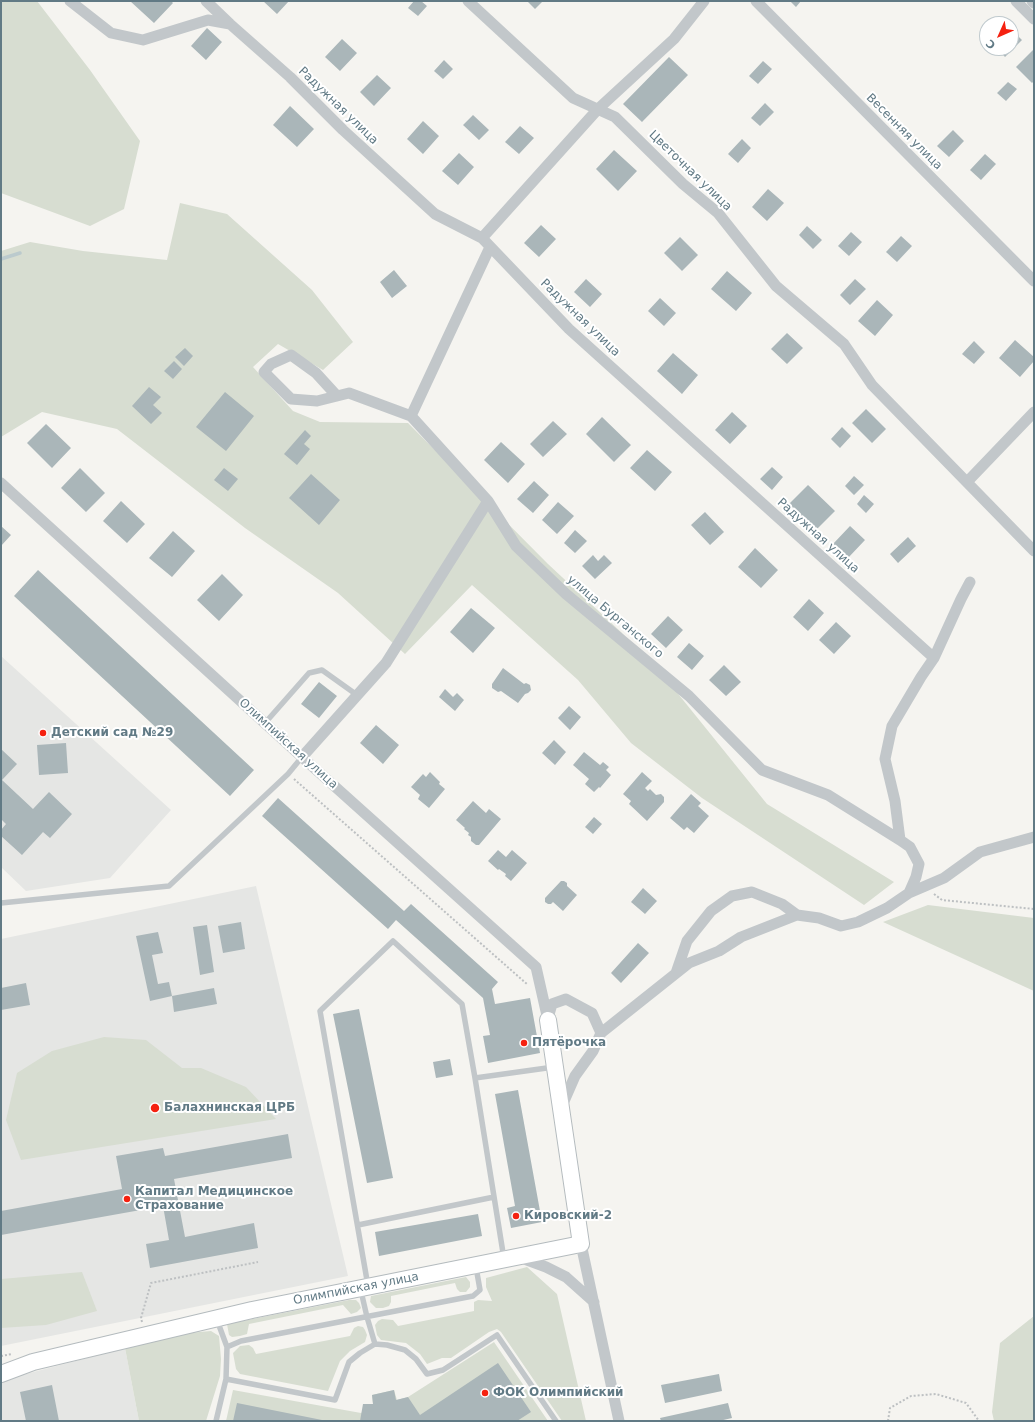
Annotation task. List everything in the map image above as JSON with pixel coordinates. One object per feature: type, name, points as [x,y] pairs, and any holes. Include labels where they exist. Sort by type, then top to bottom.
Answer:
[{"type":"street","points":[[70,1],[112,33],[143,40],[208,20],[230,24]]},
{"type":"street","name":"Радужная улица","points":[[206,1],[290,77],[343,130],[435,214],[482,238],[569,329],[934,658]]},
{"type":"street","name":"Цветочная улица","points":[[468,1],[573,98],[615,117],[683,184],[718,213],[776,286],[844,344],[872,385],[1034,551]]},
{"type":"street","points":[[482,238],[598,109],[674,39],[704,1]]},
{"type":"street","name":"Весенняя улица","points":[[756,1],[1034,281]]},
{"type":"street","points":[[1016,1],[1034,19]]},
{"type":"street","points":[[411,416],[490,247]]},
{"type":"street","name":"улица Бурганского","points":[[337,396],[316,373],[291,355],[271,364],[264,372],[291,399],[318,402],[349,393],[411,416],[488,501],[516,546],[566,594],[689,696],[762,770],[828,795],[910,847],[919,864],[916,877],[909,893]]},
{"type":"street","points":[[967,482],[1034,412]]},
{"type":"street","name":"Олимпийская улица","points":[[1,484],[302,758],[536,967],[548,1020],[581,1244],[252,1310],[32,1362],[1,1374]]},
{"type":"street","points":[[302,758],[386,663],[488,501]]},
{"type":"street","points":[[900,840],[895,801],[885,759],[892,726],[934,658],[970,582]]},
{"type":"street","points":[[561,1108],[575,1076],[593,1051],[601,1033],[689,963],[718,951],[741,937],[796,915],[819,918],[841,926],[858,922],[887,908],[909,893],[944,878],[980,852],[1034,837]]},
{"type":"street","points":[[676,974],[687,941],[711,911],[732,896],[752,892],[782,904],[796,915]]},
{"type":"street","points":[[548,1020],[552,1004],[566,999],[592,1013],[601,1033]]},
{"type":"street","points":[[581,1244],[619,1421]]},
{"type":"street","points":[[511,1258],[546,1267],[566,1277],[594,1302]]},
{"type":"lane","points":[[265,723],[309,673],[322,670],[357,695]]},
{"type":"lane","points":[[1,903],[169,886],[288,774],[302,758]]},
{"type":"lane","points":[[375,1344],[367,1317],[358,1225],[320,1011],[393,941],[462,1004],[494,1197],[511,1258]]},
{"type":"lane","points":[[475,1078],[555,1067]]},
{"type":"lane","points":[[358,1225],[494,1197]]},
{"type":"lane","points":[[227,1347],[241,1341],[473,1296],[480,1290],[476,1265]]},
{"type":"lane","points":[[216,1421],[226,1379],[227,1347],[217,1318]]},
{"type":"lane","points":[[226,1379],[335,1400],[349,1362],[375,1344],[387,1345],[405,1350],[416,1358],[427,1374],[443,1370],[497,1335],[556,1421]]},
{"type":"path","points":[[288,774],[543,998]]},
{"type":"path","points":[[924,887],[942,900],[1034,909]]},
{"type":"path","points":[[143,1325],[141,1318],[151,1283],[258,1262]]},
{"type":"path","points":[[888,1421],[890,1408],[912,1396],[936,1394],[966,1403],[979,1421]]},
{"type":"shaded area","points":[[1,1],[37,1],[90,70],[140,141],[124,209],[90,226],[1,193]]},
{"type":"shaded area","points":[[180,203],[227,214],[312,290],[353,342],[323,370],[278,344],[253,367],[293,411],[320,422],[408,423],[548,564],[621,632],[675,690],[767,804],[894,882],[864,905],[702,798],[631,743],[578,680],[472,585],[405,654],[338,593],[245,528],[117,429],[42,412],[1,437],[1,251],[30,242],[83,251],[167,260]]},
{"type":"shaded area","name":"Детский сад №29","points":[[1,656],[171,810],[110,878],[26,891],[1,867]]},
{"type":"shaded area","name":"Балахнинская ЦРБ","points":[[256,886],[348,1276],[1,1346],[1,939]]},
{"type":"shaded area","points":[[928,905],[1034,918],[1034,991],[883,922]]},
{"type":"shaded area","points":[[104,1037],[146,1040],[182,1068],[201,1068],[246,1087],[276,1119],[21,1160],[6,1120],[17,1073],[52,1051]]},
{"type":"shaded area","points":[[527,1267],[557,1294],[586,1421],[562,1421],[501,1332],[497,1329],[489,1332],[451,1358],[442,1358],[427,1364],[420,1354],[406,1343],[381,1340],[377,1335],[375,1325],[382,1319],[393,1320],[398,1326],[474,1311],[474,1302],[478,1300],[492,1301],[486,1287],[486,1278]]},
{"type":"shaded area","points":[[82,1272],[97,1311],[46,1325],[1,1328],[1,1279]]},
{"type":"shaded area","points":[[466,1277],[470,1282],[470,1287],[466,1292],[460,1292],[455,1283],[391,1296],[389,1306],[383,1308],[376,1308],[370,1302],[371,1296]]},
{"type":"shaded area","points":[[349,1300],[356,1300],[359,1303],[361,1308],[357,1312],[351,1314],[343,1305],[249,1324],[247,1334],[232,1337],[229,1335],[227,1324]]},
{"type":"shaded area","points":[[1034,1316],[1034,1421],[994,1421],[992,1412],[1000,1343]]},
{"type":"shaded area","points":[[358,1326],[363,1327],[365,1330],[367,1335],[365,1342],[350,1351],[340,1361],[328,1391],[240,1374],[236,1369],[233,1353],[240,1346],[249,1345],[253,1348],[256,1354],[350,1336],[354,1328]]},
{"type":"shaded area","points":[[181,1331],[188,1333],[211,1331],[219,1336],[221,1359],[220,1376],[206,1421],[139,1421],[125,1348]]},
{"type":"shaded area","points":[[494,1342],[548,1421],[226,1421],[233,1390],[361,1413],[373,1404],[372,1395],[394,1390],[397,1400],[408,1397]]},
{"type":"shaded area","points":[[125,1348],[139,1421],[1,1421],[1,1381]]},
{"type":"building","points":[[130,1],[171,1],[173,3],[154,23]]},
{"type":"building","points":[[263,1],[289,1],[277,14]]},
{"type":"building","points":[[414,1],[421,1],[427,6],[418,16],[408,8]]},
{"type":"building","points":[[527,1],[543,1],[535,9]]},
{"type":"building","points":[[790,1],[801,1],[796,7]]},
{"type":"building","points":[[207,28],[222,42],[206,60],[191,46]]},
{"type":"building","points":[[342,39],[357,53],[340,71],[325,57]]},
{"type":"building","points":[[1034,49],[1034,81],[1032,83],[1016,67]]},
{"type":"building","points":[[669,57],[688,75],[642,122],[623,104]]},
{"type":"building","points":[[444,60],[453,69],[443,79],[434,71]]},
{"type":"building","points":[[763,61],[772,69],[758,84],[749,76]]},
{"type":"building","points":[[377,75],[391,88],[374,106],[360,92]]},
{"type":"building","points":[[1008,82],[1017,89],[1006,101],[997,93]]},
{"type":"building","points":[[765,103],[774,112],[760,126],[751,118]]},
{"type":"building","points":[[290,106],[314,129],[297,147],[273,125]]},
{"type":"building","points":[[473,115],[489,130],[479,140],[463,125]]},
{"type":"building","points":[[423,121],[439,136],[423,154],[407,139]]},
{"type":"building","points":[[520,126],[534,138],[519,154],[505,142]]},
{"type":"building","points":[[953,130],[964,141],[949,157],[937,146]]},
{"type":"building","points":[[742,139],[751,148],[738,163],[728,154]]},
{"type":"building","points":[[614,150],[637,171],[618,191],[596,169]]},
{"type":"building","points":[[459,153],[474,167],[458,185],[442,171]]},
{"type":"building","points":[[985,154],[996,164],[981,180],[970,170]]},
{"type":"building","points":[[768,189],[784,203],[767,221],[752,207]]},
{"type":"building","points":[[541,225],[556,239],[539,257],[524,243]]},
{"type":"building","points":[[807,226],[822,240],[813,249],[799,235]]},
{"type":"building","points":[[851,232],[862,242],[849,256],[838,246]]},
{"type":"building","points":[[901,236],[912,246],[897,262],[886,252]]},
{"type":"building","points":[[680,237],[698,255],[682,271],[664,253]]},
{"type":"building","points":[[394,270],[407,286],[392,298],[380,282]]},
{"type":"building","points":[[727,271],[752,293],[736,311],[711,289]]},
{"type":"building","points":[[586,279],[602,294],[590,307],[574,292]]},
{"type":"building","points":[[855,279],[866,289],[850,305],[840,295]]},
{"type":"building","points":[[660,298],[676,313],[664,326],[648,311]]},
{"type":"building","points":[[877,300],[893,315],[875,336],[858,321]]},
{"type":"building","points":[[787,333],[803,348],[787,364],[771,349]]},
{"type":"building","points":[[1015,340],[1034,357],[1034,361],[1020,377],[999,358]]},
{"type":"building","points":[[974,341],[985,352],[974,364],[962,354]]},
{"type":"building","points":[[185,348],[193,356],[184,366],[175,357]]},
{"type":"building","points":[[673,353],[698,375],[682,394],[657,371]]},
{"type":"building","points":[[174,361],[182,369],[173,379],[164,371]]},
{"type":"building","points":[[149,387],[161,397],[153,405],[162,413],[151,424],[132,406]]},
{"type":"building","points":[[225,392],[254,416],[226,451],[196,427]]},
{"type":"building","points":[[866,409],[886,429],[872,443],[852,423]]},
{"type":"building","points":[[732,412],[747,426],[730,444],[715,430]]},
{"type":"building","points":[[602,417],[631,445],[614,462],[586,434]]},
{"type":"building","points":[[553,421],[567,434],[543,457],[530,444]]},
{"type":"building","points":[[46,424],[71,448],[52,468],[27,443]]},
{"type":"building","points":[[842,427],[851,436],[840,448],[831,439]]},
{"type":"building","points":[[305,430],[311,436],[304,444],[310,449],[297,465],[284,454]]},
{"type":"building","points":[[501,442],[525,464],[508,483],[484,460]]},
{"type":"building","points":[[647,450],[672,472],[655,491],[630,468]]},
{"type":"building","points":[[772,467],[783,477],[772,490],[760,479]]},
{"type":"building","points":[[80,468],[105,493],[86,512],[61,488]]},
{"type":"building","points":[[224,468],[238,479],[228,491],[214,480]]},
{"type":"building","points":[[311,474],[340,500],[319,525],[289,498]]},
{"type":"building","points":[[854,476],[864,485],[854,495],[845,486]]},
{"type":"building","points":[[534,481],[549,495],[533,513],[517,499]]},
{"type":"building","points":[[808,485],[835,511],[816,530],[789,504]]},
{"type":"building","points":[[864,495],[874,504],[866,513],[857,504]]},
{"type":"building","points":[[121,501],[145,524],[127,543],[103,521]]},
{"type":"building","points":[[558,502],[574,516],[557,534],[542,520]]},
{"type":"building","points":[[705,512],[724,532],[710,545],[691,525]]},
{"type":"building","points":[[1,526],[11,535],[1,546]]},
{"type":"building","points":[[850,526],[865,540],[848,558],[833,544]]},
{"type":"building","points":[[575,530],[587,541],[575,553],[564,543]]},
{"type":"building","points":[[173,531],[195,551],[172,577],[149,558]]},
{"type":"building","points":[[908,537],[916,546],[898,563],[890,554]]},
{"type":"building","points":[[755,548],[778,570],[761,588],[738,567]]},
{"type":"building","points":[[593,555],[598,561],[604,555],[612,563],[595,579],[582,566]]},
{"type":"building","points":[[38,570],[254,770],[230,796],[14,596]]},
{"type":"building","points":[[222,574],[243,595],[219,621],[197,600]]},
{"type":"building","points":[[809,599],[824,613],[808,631],[793,617]]},
{"type":"building","points":[[471,608],[495,628],[473,653],[450,632]]},
{"type":"building","points":[[668,616],[683,630],[666,648],[651,634]]},
{"type":"building","points":[[836,622],[851,636],[834,654],[819,640]]},
{"type":"building","points":[[689,643],[704,656],[692,670],[677,657]]},
{"type":"building","points":[[724,665],[741,682],[726,696],[709,680]]},
{"type":"building","points":[[503,668],[524,684],[526,683],[530,685],[531,690],[525,694],[518,703],[501,691],[498,692],[492,688],[492,684]]},
{"type":"building","points":[[319,682],[337,696],[319,718],[301,704]]},
{"type":"building","points":[[445,689],[453,697],[457,693],[464,700],[455,711],[439,697]]},
{"type":"building","points":[[569,706],[581,717],[570,730],[558,718]]},
{"type":"building","points":[[376,725],[399,745],[383,764],[360,743]]},
{"type":"building","points":[[554,740],[566,752],[555,765],[542,753]]},
{"type":"building","points":[[66,743],[68,773],[39,775],[37,745]]},
{"type":"building","points":[[1,749],[17,764],[2,780],[33,809],[49,792],[72,814],[50,838],[43,832],[22,855],[1,836],[1,830],[6,824],[1,819]]},
{"type":"building","points":[[584,752],[600,765],[603,762],[609,767],[606,770],[611,775],[600,788],[599,787],[594,792],[585,784],[589,779],[573,765]]},
{"type":"building","points":[[430,772],[445,789],[429,808],[418,799],[420,795],[411,787],[423,774],[426,777]]},
{"type":"building","points":[[642,772],[652,781],[645,788],[648,791],[650,789],[656,795],[661,794],[664,797],[664,802],[647,821],[629,804],[631,801],[623,794]]},
{"type":"building","points":[[691,794],[701,803],[698,806],[709,816],[694,833],[687,827],[684,830],[670,818]]},
{"type":"building","points":[[278,798],[404,911],[411,904],[498,982],[492,989],[495,1004],[530,998],[540,1053],[488,1063],[483,1036],[490,1035],[483,998],[396,920],[388,929],[262,816]]},
{"type":"building","points":[[473,801],[486,813],[489,809],[501,819],[479,845],[476,845],[471,841],[471,837],[468,835],[469,833],[456,820]]},
{"type":"building","points":[[594,817],[602,824],[593,834],[585,827]]},
{"type":"building","points":[[498,850],[506,857],[512,850],[527,863],[511,881],[505,876],[506,874],[499,869],[498,870],[488,861]]},
{"type":"building","points":[[561,881],[567,883],[567,886],[577,895],[563,911],[553,902],[548,904],[545,902],[545,898]]},
{"type":"building","points":[[643,888],[657,901],[645,914],[631,902]]},
{"type":"building","points":[[241,922],[245,949],[223,953],[218,926]]},
{"type":"building","points":[[207,925],[214,972],[200,975],[193,927]]},
{"type":"building","points":[[158,932],[163,953],[152,955],[158,984],[169,982],[172,996],[150,1001],[136,936]]},
{"type":"building","points":[[638,943],[649,953],[621,983],[611,973]]},
{"type":"building","points":[[26,983],[30,1005],[1,1010],[1,988]]},
{"type":"building","points":[[214,988],[217,1004],[174,1012],[172,996]]},
{"type":"building","points":[[359,1009],[393,1178],[367,1183],[333,1014]]},
{"type":"building","points":[[450,1059],[453,1075],[436,1078],[433,1062]]},
{"type":"building","points":[[518,1090],[542,1222],[511,1228],[507,1208],[515,1206],[495,1094]]},
{"type":"building","points":[[288,1134],[292,1158],[174,1179],[185,1237],[254,1223],[258,1248],[150,1268],[146,1244],[169,1240],[163,1206],[1,1235],[1,1211],[122,1189],[116,1156],[163,1148],[165,1156]]},
{"type":"building","points":[[478,1214],[482,1236],[379,1256],[375,1232]]},
{"type":"building","name":"ФОК Олимпийский","points":[[498,1363],[531,1412],[517,1421],[360,1421],[363,1404],[373,1404],[372,1395],[394,1390],[396,1400],[408,1397],[420,1415]]},
{"type":"building","points":[[719,1374],[722,1391],[665,1403],[661,1385]]},
{"type":"building","points":[[52,1385],[59,1421],[26,1421],[20,1392]]},
{"type":"building","points":[[237,1403],[322,1420],[322,1421],[233,1421]]},
{"type":"building","points":[[728,1403],[732,1418],[719,1421],[661,1421],[660,1418]]},
{"type":"waterway","points":[[1,259],[20,253]]},
{"type":"place","name":"Детский сад №29","points":[[43,733]]},
{"type":"place","name":"Пятёрочка","points":[[524,1043]]},
{"type":"place","name":"Балахнинская ЦРБ","points":[[155,1108]]},
{"type":"place","name":"Капитал Медицинское Страхование","points":[[127,1199]]},
{"type":"place","name":"Кировский-2","points":[[516,1216]]},
{"type":"place","name":"ФОК Олимпийский","points":[[485,1393]]}]
